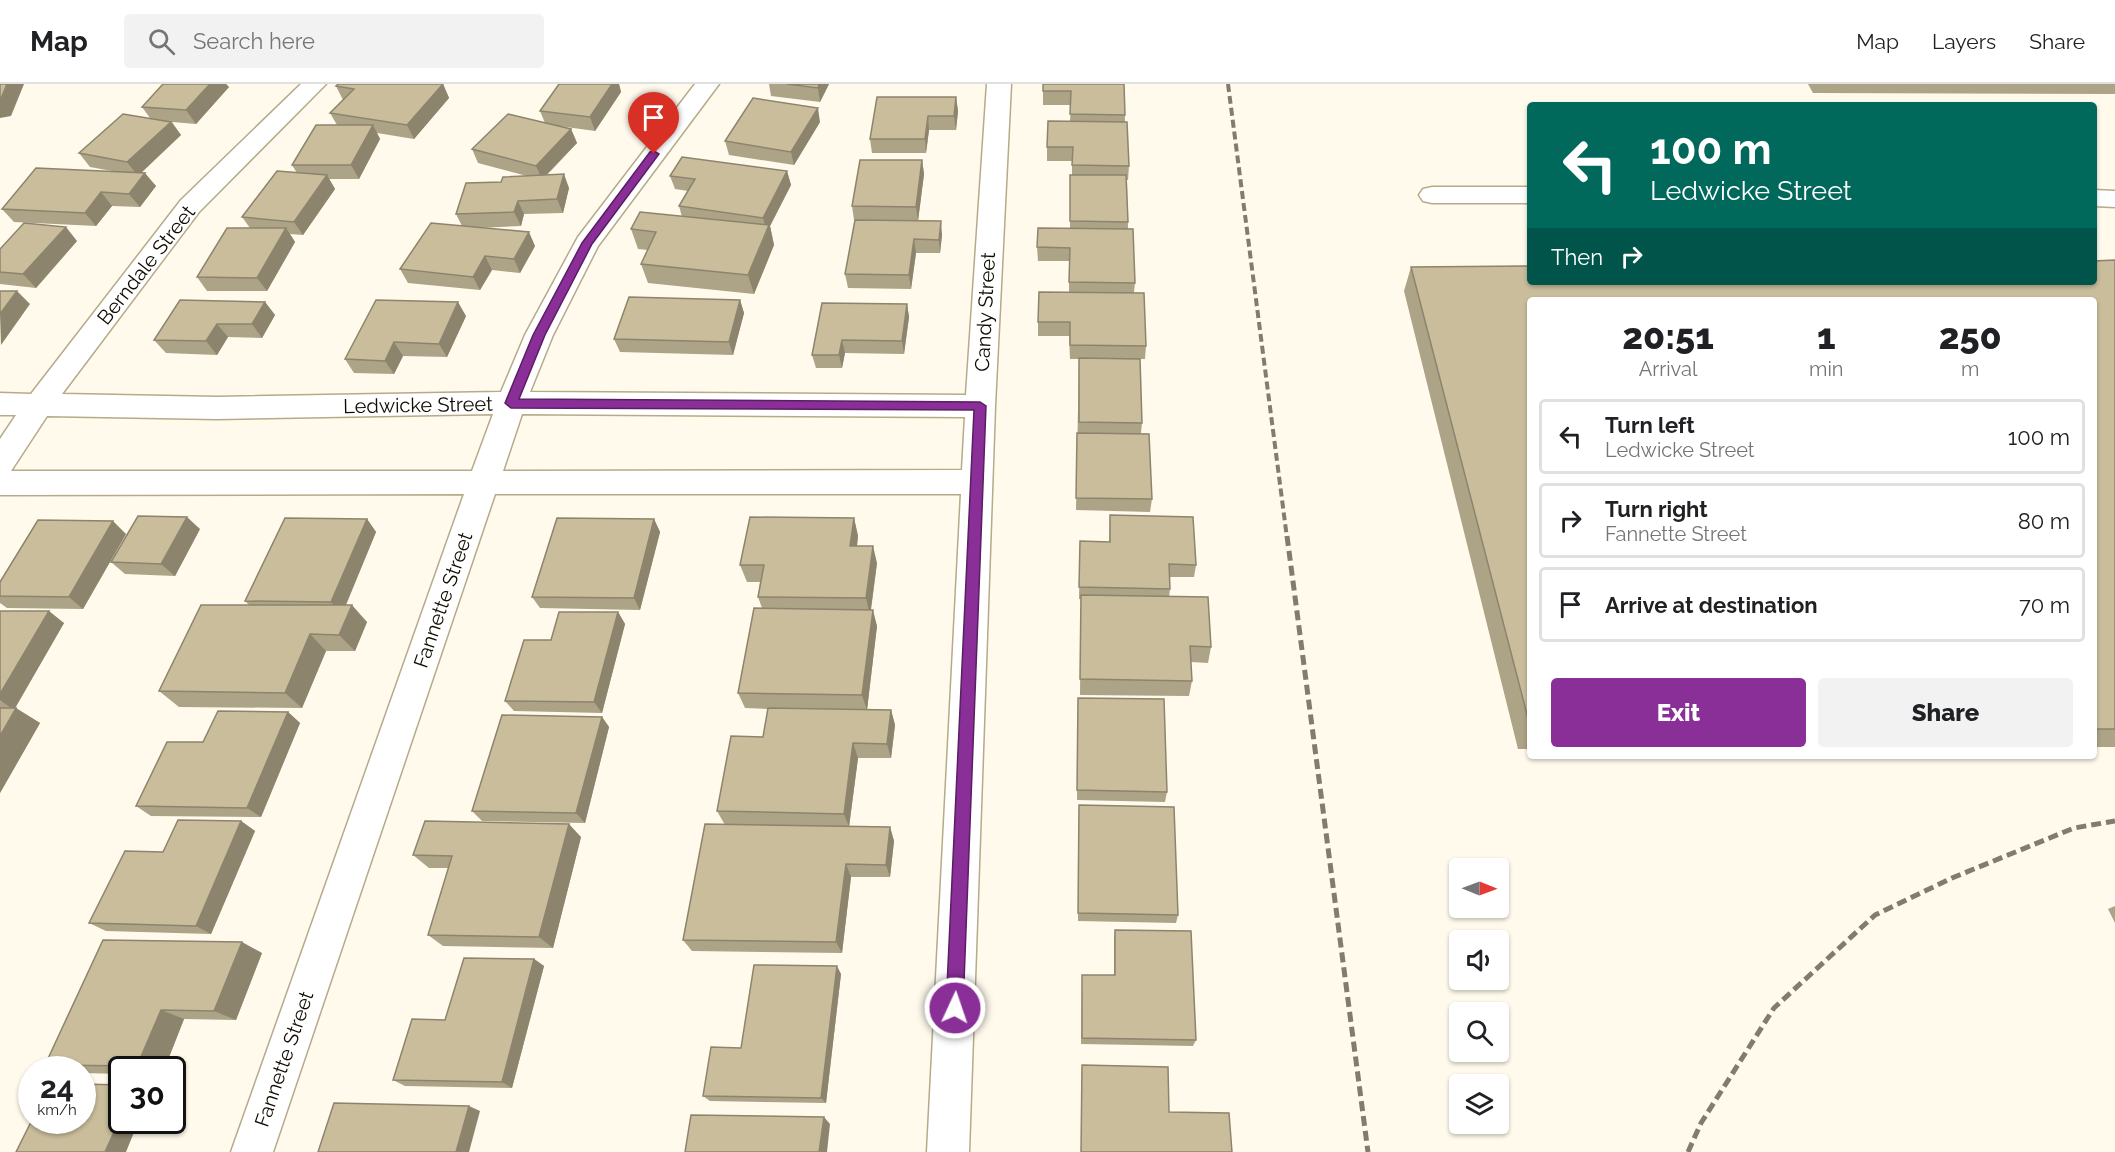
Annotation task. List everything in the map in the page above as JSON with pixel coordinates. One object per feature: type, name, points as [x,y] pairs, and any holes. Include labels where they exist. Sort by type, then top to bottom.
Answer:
[{"type":"street","name":"Berndale Street","points":[[0,463],[39,404],[190,206],[314,84]]},
{"type":"street","name":"Fannette Street","points":[[252,1152],[511,403],[539,335],[587,243],[707,84]]},
{"type":"street","name":"Candy Street","points":[[948,1152],[980,406],[999,84]]},
{"type":"street","points":[[1432,195],[1527,195]]},
{"type":"street","points":[[2097,198],[2115,199]]},
{"type":"street","name":"Ledwicke Street","points":[[0,405],[217,408],[511,403],[980,406]]},
{"type":"street","points":[[0,483],[978,482]]},
{"type":"building","points":[[0,84],[7,84],[0,101]]},
{"type":"building","points":[[163,84],[210,84],[186,110],[142,107]]},
{"type":"building","points":[[338,84],[443,84],[407,125],[330,113],[354,89],[336,86]]},
{"type":"building","points":[[559,84],[612,84],[590,117],[540,111]]},
{"type":"building","points":[[787,84],[819,84],[818,88]]},
{"type":"building","points":[[1043,84],[1124,84],[1125,115],[1070,114],[1071,91],[1043,91]]},
{"type":"building","points":[[877,97],[956,97],[954,116],[928,116],[925,139],[870,139]]},
{"type":"building","points":[[753,98],[818,108],[791,152],[725,141]]},
{"type":"building","points":[[123,114],[171,122],[127,162],[79,153]]},
{"type":"building","points":[[508,114],[571,129],[536,166],[472,149]]},
{"type":"building","points":[[1048,121],[1127,122],[1129,166],[1072,165],[1073,147],[1047,147]]},
{"type":"building","points":[[316,125],[373,125],[351,165],[292,165]]},
{"type":"building","points":[[682,157],[787,171],[763,218],[679,206],[695,179],[670,176]]},
{"type":"building","points":[[860,160],[922,160],[916,207],[852,206]]},
{"type":"building","points":[[36,168],[145,173],[129,194],[101,192],[85,213],[2,209]]},
{"type":"building","points":[[277,171],[327,175],[294,222],[242,217]]},
{"type":"building","points":[[564,174],[557,199],[518,201],[514,212],[456,214],[466,183],[501,182],[503,177]]},
{"type":"building","points":[[1070,175],[1126,175],[1128,222],[1070,221]]},
{"type":"building","points":[[640,212],[769,225],[748,275],[641,264],[656,232],[631,229]]},
{"type":"building","points":[[855,220],[941,221],[939,240],[914,239],[909,275],[845,274]]},
{"type":"building","points":[[24,223],[66,227],[23,274],[0,272],[0,249]]},
{"type":"building","points":[[431,223],[529,232],[514,259],[485,256],[473,277],[400,269]]},
{"type":"building","points":[[227,228],[286,228],[257,278],[197,277]]},
{"type":"building","points":[[1038,228],[1133,229],[1135,283],[1069,282],[1070,248],[1037,247]]},
{"type":"building","points":[[2115,260],[2115,729],[2097,729],[2097,297],[1527,297],[1527,714],[1411,267],[1527,266],[1527,285],[2097,285],[2097,261]]},
{"type":"building","points":[[0,291],[17,291],[0,314]]},
{"type":"building","points":[[1039,292],[1144,293],[1146,346],[1070,345],[1070,322],[1038,322]]},
{"type":"building","points":[[629,297],[740,300],[729,342],[614,339]]},
{"type":"building","points":[[180,300],[265,302],[252,324],[217,324],[206,341],[154,340]]},
{"type":"building","points":[[376,300],[458,302],[439,344],[394,342],[385,361],[345,359]]},
{"type":"building","points":[[822,303],[907,304],[902,341],[842,340],[839,355],[812,355]]},
{"type":"building","points":[[1079,358],[1140,359],[1142,423],[1079,422]]},
{"type":"building","points":[[1077,433],[1149,434],[1152,499],[1076,498]]},
{"type":"building","points":[[1110,515],[1193,517],[1196,565],[1169,564],[1170,589],[1079,587],[1080,541],[1110,542]]},
{"type":"building","points":[[138,516],[187,517],[161,564],[111,562]]},
{"type":"building","points":[[750,517],[854,518],[850,546],[873,546],[866,598],[758,597],[764,565],[740,565]]},
{"type":"building","points":[[285,518],[367,519],[331,602],[245,601]]},
{"type":"building","points":[[557,518],[654,519],[634,598],[532,597]]},
{"type":"building","points":[[38,520],[113,521],[69,597],[0,596],[0,582]]},
{"type":"building","points":[[1081,595],[1208,597],[1211,647],[1190,646],[1192,681],[1080,679]]},
{"type":"building","points":[[201,605],[352,605],[339,635],[310,634],[285,693],[159,691]]},
{"type":"building","points":[[754,608],[873,610],[862,695],[738,693]]},
{"type":"building","points":[[0,611],[49,611],[0,694]]},
{"type":"building","points":[[559,612],[618,612],[594,702],[505,701],[524,640],[551,640]]},
{"type":"building","points":[[1078,698],[1164,699],[1167,792],[1077,790]]},
{"type":"building","points":[[0,708],[16,708],[0,736]]},
{"type":"building","points":[[768,708],[891,710],[887,744],[853,743],[844,814],[717,811],[731,736],[763,737]]},
{"type":"building","points":[[218,711],[288,712],[247,808],[136,806],[167,742],[203,742]]},
{"type":"building","points":[[502,715],[602,717],[576,813],[472,811]]},
{"type":"building","points":[[1079,805],[1174,807],[1178,915],[1078,913]]},
{"type":"building","points":[[178,820],[241,821],[196,926],[89,923],[125,851],[163,852]]},
{"type":"building","points":[[425,821],[569,824],[539,937],[428,935],[452,856],[413,855]]},
{"type":"building","points":[[705,824],[890,827],[886,865],[846,864],[836,942],[683,940]]},
{"type":"building","points":[[1115,930],[1191,931],[1196,1040],[1082,1038],[1082,975],[1115,975]]},
{"type":"building","points":[[103,940],[242,942],[214,1011],[161,1010],[141,1056],[108,1056],[108,1066],[96,1066],[96,1056],[49,1056]]},
{"type":"building","points":[[464,958],[534,959],[502,1082],[393,1080],[412,1019],[445,1020]]},
{"type":"building","points":[[754,965],[837,966],[821,1098],[703,1096],[711,1047],[741,1048]]},
{"type":"building","points":[[1082,1065],[1168,1067],[1169,1112],[1229,1113],[1232,1152],[1081,1152]]},
{"type":"building","points":[[96,1084],[108,1085],[108,1134],[113,1134],[105,1152],[16,1152],[25,1134],[96,1134]]},
{"type":"building","points":[[334,1103],[469,1106],[456,1152],[318,1152]]},
{"type":"building","points":[[691,1115],[824,1117],[819,1152],[685,1152]]},
{"type":"railway","points":[[1228,84],[1287,538]]},
{"type":"railway","points":[[1287,536],[1368,1152]]},
{"type":"railway","points":[[1688,1152],[1701,1123],[1774,1008],[1875,915],[1952,878],[2074,828],[2115,821]]},
{"type":"route","points":[[654,154],[587,243],[539,335],[511,403],[980,406],[955,1008]]}]
